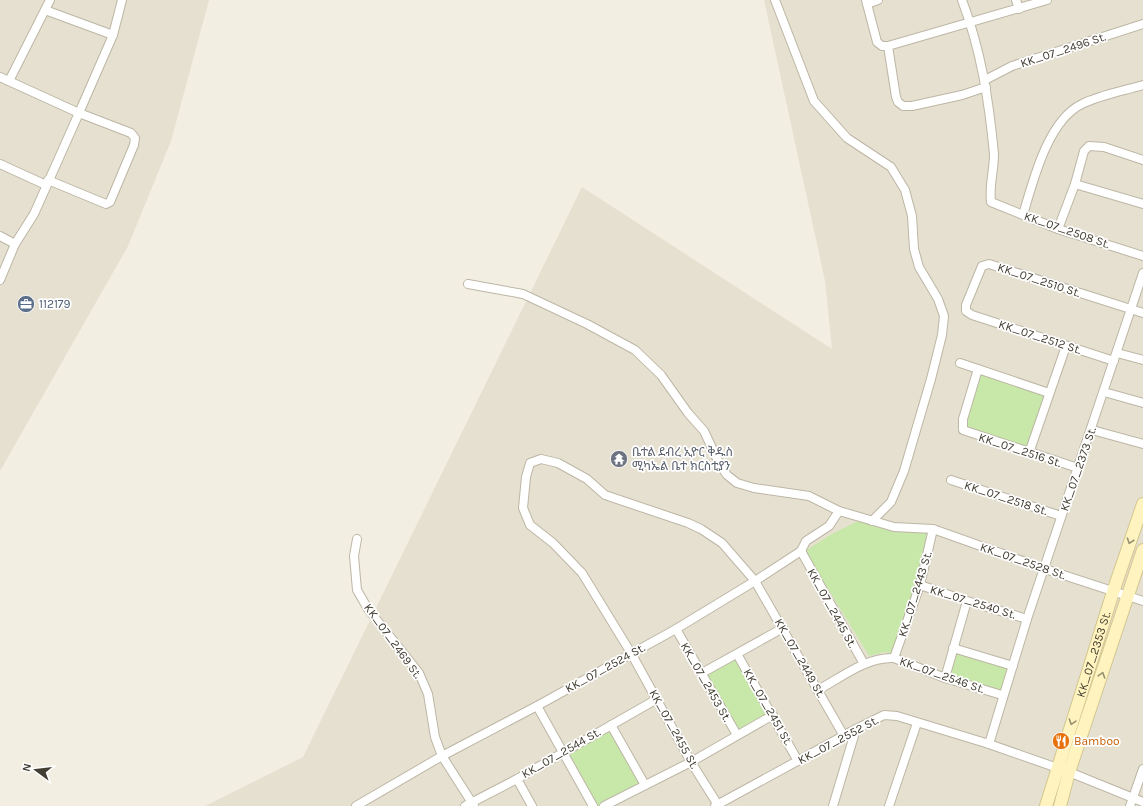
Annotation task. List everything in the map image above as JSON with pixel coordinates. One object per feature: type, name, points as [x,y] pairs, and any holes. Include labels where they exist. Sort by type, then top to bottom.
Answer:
[{"type":"street","points":[[9,81],[50,0]]},
{"type":"street","points":[[0,280],[15,244],[34,214],[113,35],[122,0]]},
{"type":"street","points":[[775,0],[814,101],[847,138],[890,167],[905,190],[912,216],[914,249],[919,267],[938,298],[944,316],[942,335],[933,371],[904,471],[891,502],[872,521]]},
{"type":"street","points":[[878,0],[866,2],[877,42],[882,46],[888,46],[1047,0]]},
{"type":"street","points":[[962,0],[971,22],[986,84]]},
{"type":"street","points":[[1016,0],[1019,9]]},
{"type":"street","points":[[45,10],[113,35]]},
{"type":"street","name":"KK_07_2496 St.","points":[[888,46],[896,97],[898,102],[904,106],[912,106],[949,98],[986,84],[1012,66],[1143,24]]},
{"type":"street","points":[[0,77],[79,113],[131,133],[135,138],[134,145],[110,202],[106,204],[0,164]]},
{"type":"street","name":"KK_07_2508 St.","points":[[986,84],[994,154],[994,164],[989,188],[991,202],[1058,229],[1143,256]]},
{"type":"street","points":[[1023,214],[1041,157],[1063,118],[1082,104],[1143,85]]},
{"type":"street","points":[[1058,229],[1075,184],[1084,151],[1089,146],[1104,147],[1143,160]]},
{"type":"street","points":[[1075,184],[1143,204]]},
{"type":"street","points":[[0,236],[15,244]]},
{"type":"street","name":"KK_07_2510 St.","points":[[966,311],[966,305],[978,272],[982,266],[989,264],[1143,313]]},
{"type":"street","name":"KK_07_2373 St.","points":[[989,744],[1002,695],[1045,569],[1061,516],[1092,430],[1143,273]]},
{"type":"street","name":"KK_07_2528 St.","points":[[468,284],[523,294],[587,324],[635,350],[660,375],[688,413],[704,431],[720,465],[727,475],[737,483],[754,488],[809,496],[839,511],[894,527],[933,529],[1045,569],[1143,601]]},
{"type":"street","name":"KK_07_2512 St.","points":[[966,311],[972,315],[1114,362]]},
{"type":"street","points":[[1029,453],[1066,346]]},
{"type":"street","points":[[1116,353],[1143,360]]},
{"type":"street","points":[[960,363],[1049,394]]},
{"type":"street","name":"KK_07_2516 St.","points":[[978,369],[963,419],[963,430],[1078,468]]},
{"type":"street","points":[[1104,392],[1143,402]]},
{"type":"street","points":[[1092,430],[1143,444]]},
{"type":"street","name":"KK_07_2449 St.","points":[[630,653],[582,573],[553,543],[530,525],[523,508],[526,477],[530,463],[534,460],[541,459],[558,463],[587,479],[605,495],[644,507],[701,529],[722,543],[755,581],[844,736]]},
{"type":"street","name":"KK_07_2518 St.","points":[[951,480],[1061,516]]},
{"type":"street","name":"KK_07_2353 St.","points":[[1060,806],[1064,770],[1113,592],[1143,504]]},
{"type":"street","name":"KK_07_2524 St.","points":[[356,806],[442,756],[537,706],[630,653],[676,629],[755,581],[801,551],[806,541],[829,526],[839,511]]},
{"type":"street","name":"KK_07_2443 St.","points":[[894,658],[920,585],[933,529]]},
{"type":"street","name":"KK_07_2469 St.","points":[[357,539],[354,556],[357,590],[368,609],[419,673],[428,694],[435,737],[442,756],[470,805]]},
{"type":"street","name":"KK_07_2353 St.","points":[[1046,806],[1064,770],[1128,596],[1143,550]]},
{"type":"street","name":"KK_07_2445 St.","points":[[801,551],[864,664]]},
{"type":"street","name":"KK_07_2540 St.","points":[[920,585],[967,602],[1027,619]]},
{"type":"street","points":[[945,678],[967,602]]},
{"type":"street","points":[[702,673],[783,628]]},
{"type":"street","name":"KK_07_2453 St.","points":[[676,629],[737,735]]},
{"type":"street","points":[[953,648],[1013,666]]},
{"type":"street","name":"KK_07_2455 St.","points":[[630,653],[691,762],[717,805]]},
{"type":"street","name":"KK_07_2451 St.","points":[[737,654],[798,761]]},
{"type":"street","name":"KK_07_2546 St.","points":[[818,690],[873,660],[894,658],[945,678],[1002,695]]},
{"type":"street","name":"KK_07_2544 St.","points":[[470,805],[657,699]]},
{"type":"street","points":[[537,706],[593,806]]},
{"type":"street","points":[[604,806],[691,762],[773,715]]},
{"type":"street","name":"KK_07_2552 St.","points":[[717,805],[884,715],[897,716],[989,744],[1064,770],[1132,802],[1143,802]]},
{"type":"street","points":[[889,806],[917,723]]},
{"type":"street","points":[[611,725],[645,785]]},
{"type":"street","points":[[833,806],[856,729]]},
{"type":"street","points":[[1132,802],[1143,769]]},
{"type":"street","points":[[517,779],[532,806]]},
{"type":"shaded area","points":[[0,0],[209,0],[171,141],[128,246],[0,471]]},
{"type":"shaded area","points":[[764,0],[1143,0],[1143,806],[205,806],[303,757],[582,187],[832,349],[825,281]]},
{"type":"green space","points":[[978,369],[1049,393],[1029,453],[963,430]]},
{"type":"green space","points":[[862,519],[881,523],[938,528],[900,655],[885,652],[869,656],[805,551],[830,535]]},
{"type":"green space","points":[[953,648],[1013,666],[1002,695],[945,678]]},
{"type":"green space","points":[[737,654],[773,715],[737,735],[702,673]]},
{"type":"green space","points":[[611,725],[645,785],[604,806],[593,806],[563,752]]},
{"type":"place","name":"112179","points":[[26,304]]},
{"type":"place","name":"ቤተል ደብረ ኢዮር ቅዱስ ሚካኤል ቤተ ክርስቲያን","points":[[619,459]]},
{"type":"place","name":"Bamboo","points":[[1061,741]]}]
